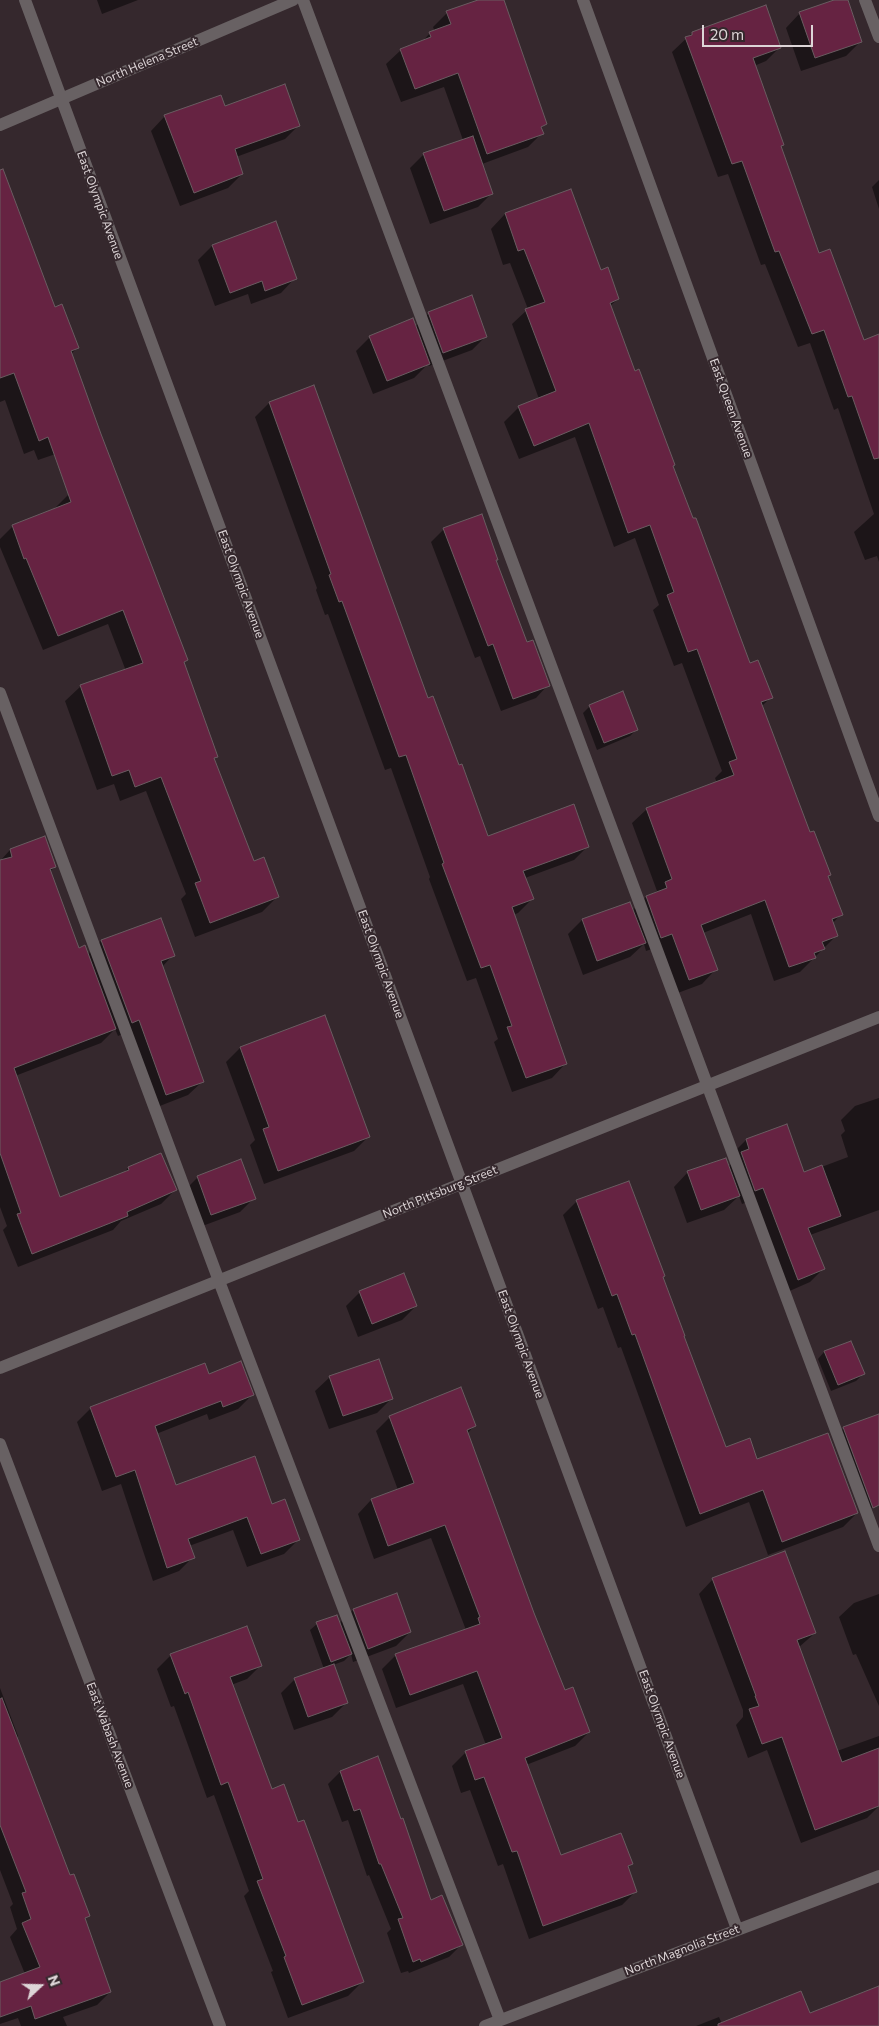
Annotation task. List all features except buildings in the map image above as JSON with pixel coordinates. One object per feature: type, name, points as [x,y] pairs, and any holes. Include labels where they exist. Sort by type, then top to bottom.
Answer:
[{"type":"street","name":"East Olympic Avenue","points":[[25,0],[737,1929]]},
{"type":"street","name":"North Helena Street","points":[[0,125],[293,0]]},
{"type":"street","points":[[303,0],[879,1546]]},
{"type":"street","name":"East Queen Avenue","points":[[583,0],[879,816]]},
{"type":"street","points":[[865,0],[879,37]]},
{"type":"street","points":[[0,693],[219,1281],[500,2020]]},
{"type":"street","name":"North Pittsburg Street","points":[[0,1368],[879,1016]]},
{"type":"street","name":"East Wabash Avenue","points":[[0,1444],[220,2026]]},
{"type":"street","name":"North Magnolia Street","points":[[485,2026],[879,1876]]}]
